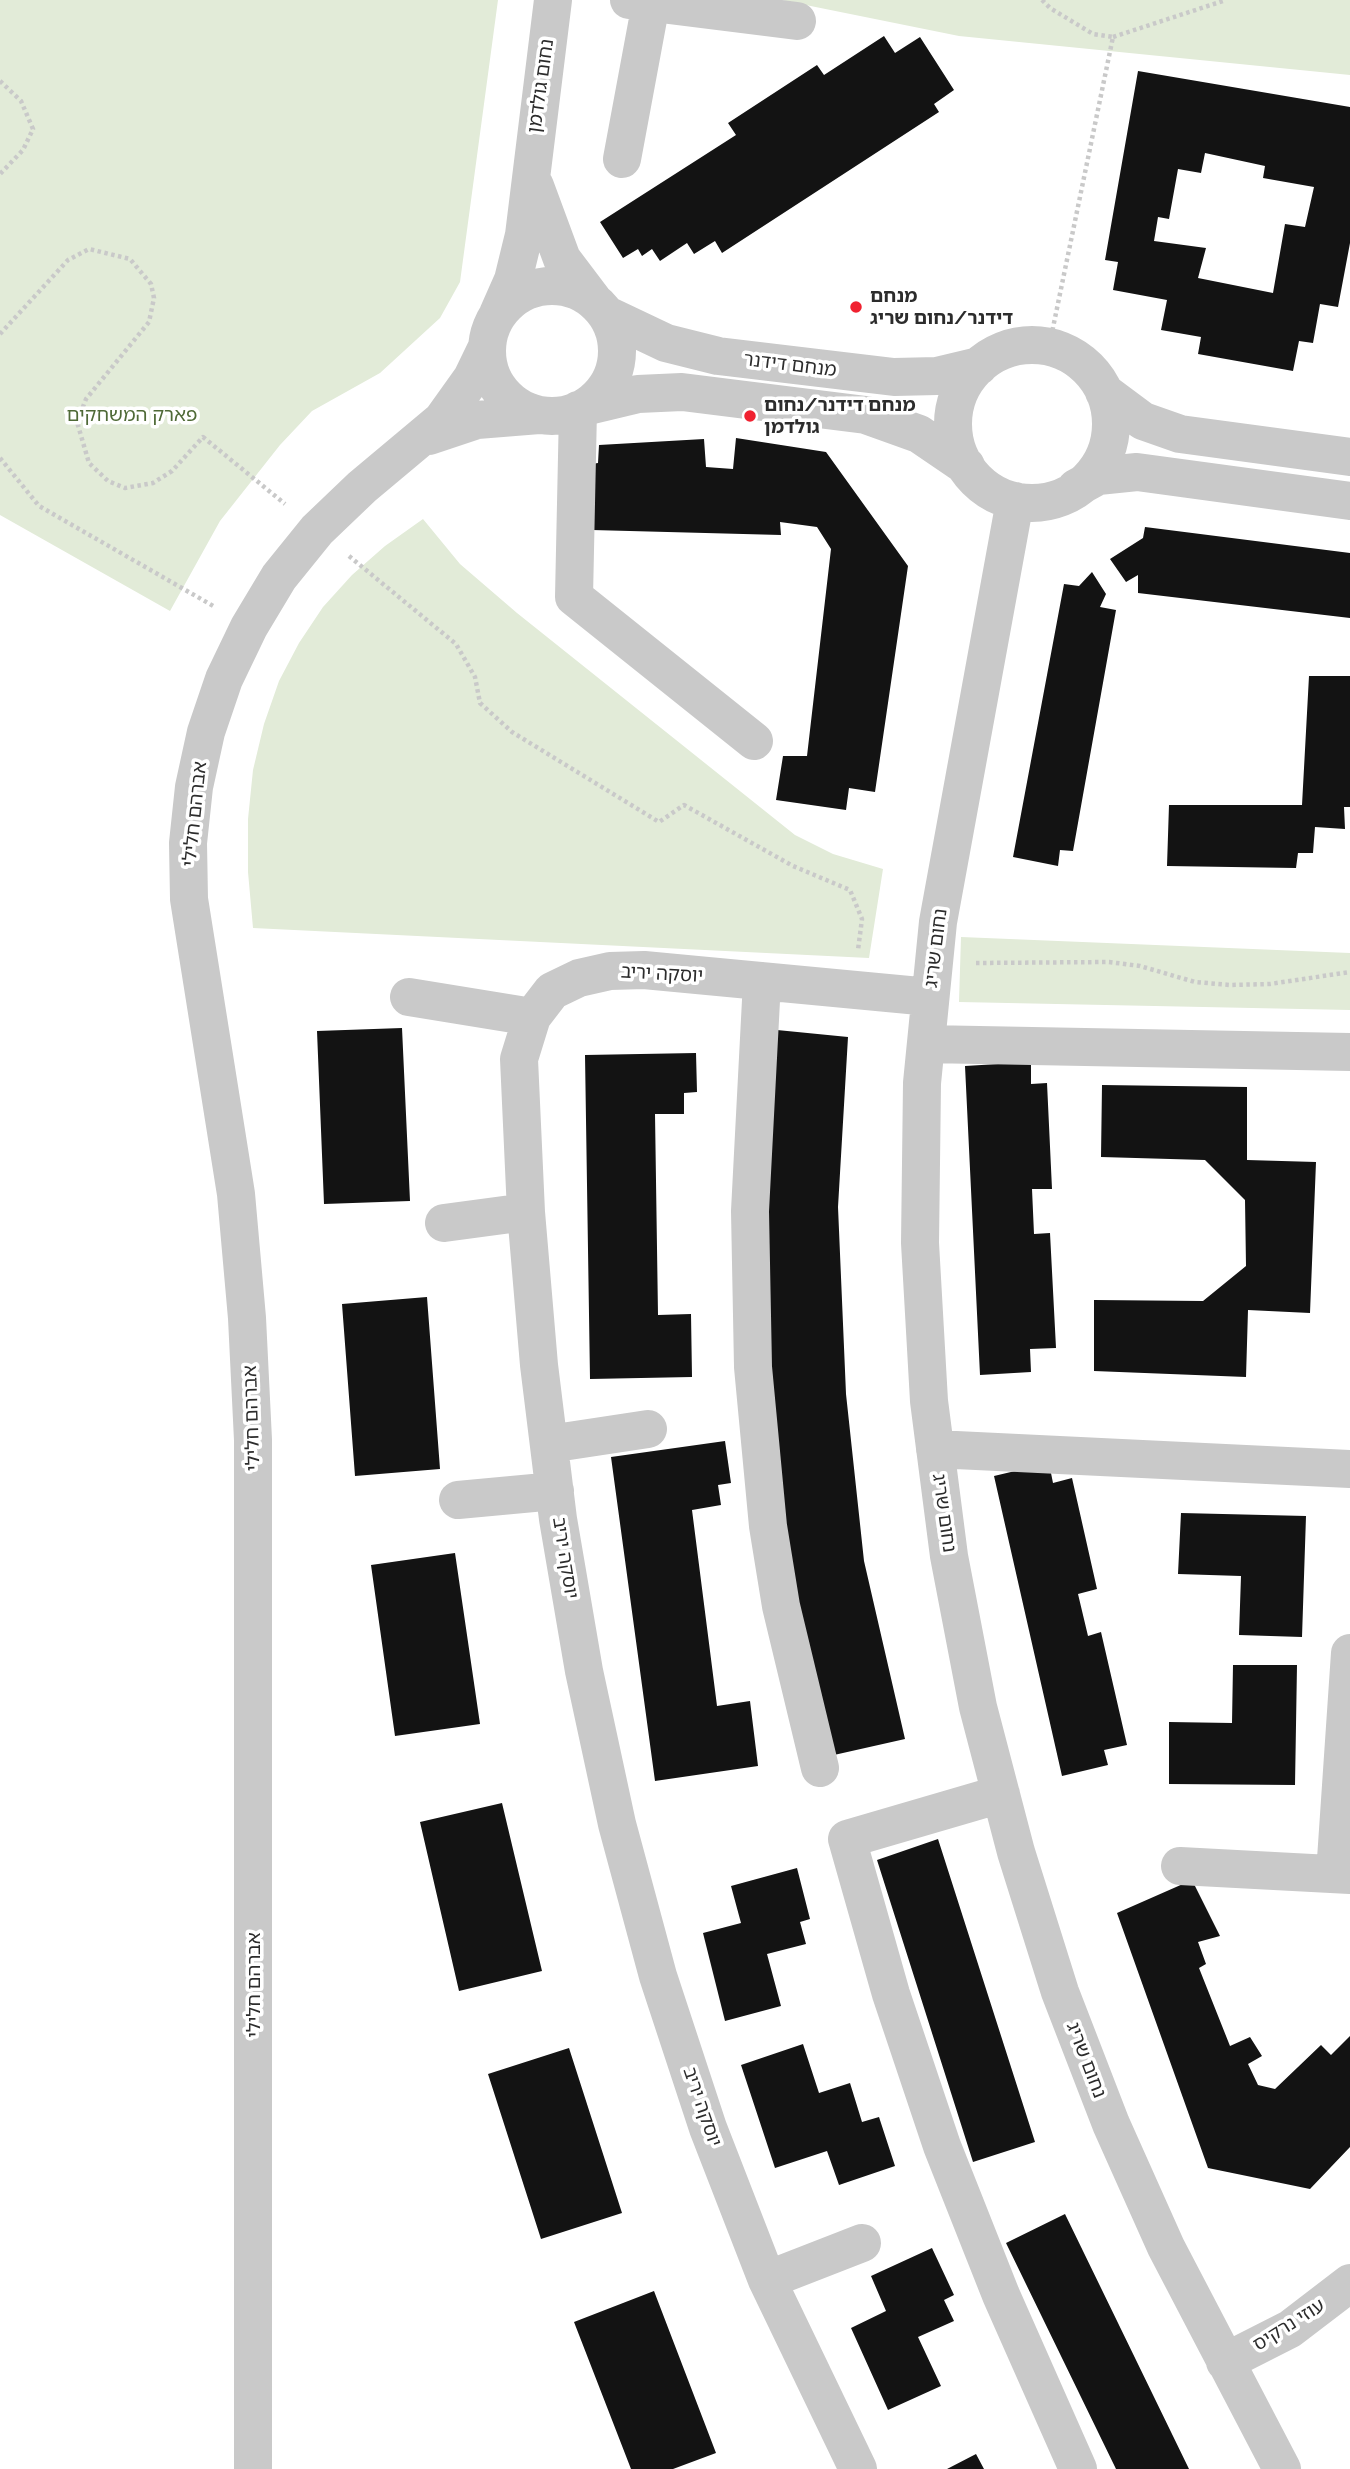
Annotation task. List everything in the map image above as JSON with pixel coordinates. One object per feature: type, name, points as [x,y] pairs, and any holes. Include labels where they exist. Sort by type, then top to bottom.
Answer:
[{"type":"street","name":"נחום גולדמן","points":[[491,333],[513,280],[521,250],[553,0]]},
{"type":"street","points":[[622,159],[640,1],[797,21]]},
{"type":"street","name":"נחום גולדמן","points":[[530,171],[562,259],[600,308]]},
{"type":"street","points":[[546,286],[575,290],[600,308],[615,335],[616,365],[603,392],[583,408],[558,415],[539,415],[519,407],[504,395],[492,377],[491,333],[517,296],[546,286]]},
{"type":"street","name":"מנחם דידנר","points":[[600,308],[666,343],[718,356],[894,377],[937,376],[979,366]]},
{"type":"street","name":"אברהם חלילי","points":[[253,2469],[255,1499],[251,1380],[236,1194],[219,1072],[196,956],[189,900],[188,843],[194,787],[206,732],[224,679],[249,627],[279,577],[317,530],[362,487],[433,429],[459,400],[491,333]]},
{"type":"street","points":[[1350,457],[1180,434],[1143,421],[1104,392],[1081,362],[1049,347],[1012,347],[979,366],[963,385],[955,408],[956,444],[966,466],[982,485],[1015,501],[1052,500],[1098,476],[1137,472],[1350,501]]},
{"type":"street","name":"מנחם דידנר","points":[[583,408],[638,394],[682,392],[866,415],[908,428],[966,466]]},
{"type":"street","points":[[1075,489],[1094,473],[1109,440],[1110,416],[1104,392]]},
{"type":"street","points":[[583,408],[574,597],[754,741]]},
{"type":"street","name":"אברהם חלילי","points":[[412,446],[442,430],[477,420],[522,414],[539,415]]},
{"type":"street","name":"נחום שריג","points":[[1015,501],[938,922],[926,1044],[920,1243],[929,1401],[949,1556],[978,1707],[1016,1852],[1060,1992],[1111,2124],[1166,2247],[1282,2469]]},
{"type":"street","name":"יוסקה יריב","points":[[858,2469],[767,2280],[708,2128],[657,1976],[617,1824],[584,1671],[555,1491],[526,1212],[519,1059],[532,1017],[541,1003],[565,983],[610,971],[644,970],[852,989],[932,980]]},
{"type":"street","points":[[762,981],[750,1211],[755,1394],[768,1526],[781,1606],[820,1768]]},
{"type":"street","points":[[409,997],[532,1017]]},
{"type":"street","points":[[926,1044],[1350,1052]]},
{"type":"street","points":[[444,1223],[526,1212]]},
{"type":"street","points":[[549,1444],[648,1429]]},
{"type":"street","points":[[935,1449],[1350,1469]]},
{"type":"street","points":[[458,1500],[555,1491]]},
{"type":"street","points":[[1180,1866],[1343,1875],[1350,1653]]},
{"type":"street","points":[[1001,1794],[846,1839],[891,1994],[942,2146],[1001,2295],[1078,2469]]},
{"type":"street","points":[[767,2280],[862,2243]]},
{"type":"street","name":"עוזי נרקיס","points":[[1225,2361],[1290,2329],[1350,2283]]},
{"type":"path","points":[[1042,0],[1050,8],[1093,34],[1113,37],[1226,0]]},
{"type":"path","points":[[1049,347],[1113,37]]},
{"type":"path","points":[[0,81],[21,101],[33,129],[23,150],[0,174]]},
{"type":"path","points":[[0,334],[68,261],[89,249],[130,259],[151,284],[154,298],[149,322],[86,400],[76,422],[89,463],[108,481],[125,488],[153,483],[172,471],[204,438],[456,644],[475,677],[480,703],[512,732],[659,822],[684,805],[793,866],[850,890],[862,919],[852,989]]},
{"type":"path","points":[[0,458],[39,506],[249,627]]},
{"type":"path","points":[[932,980],[1109,962],[1140,966],[1195,982],[1230,985],[1270,984],[1350,972]]},
{"type":"green space","name":"פארק המשחקים","points":[[0,0],[498,0],[460,282],[440,318],[380,373],[312,411],[280,445],[220,521],[170,611],[0,515]]},
{"type":"green space","points":[[781,0],[1350,0],[1350,75],[959,36]]},
{"type":"green space","points":[[423,519],[460,564],[517,613],[795,835],[833,854],[883,869],[869,958],[253,928],[248,872],[248,819],[253,770],[264,724],[279,681],[299,643],[323,607],[352,575],[385,546]]},
{"type":"green space","points":[[961,937],[1350,953],[1350,1010],[959,1002]]},
{"type":"building","points":[[884,36],[895,53],[920,37],[954,90],[934,104],[939,112],[722,253],[715,241],[694,254],[687,243],[660,261],[652,249],[642,256],[638,249],[623,258],[600,222],[736,135],[728,123],[817,65],[824,75]]},
{"type":"building","points":[[1138,71],[1350,107],[1350,243],[1338,307],[1320,304],[1313,343],[1299,341],[1293,371],[1198,354],[1201,337],[1161,330],[1167,300],[1113,290],[1118,262],[1105,260]],"holes":[[[1205,153],[1265,166],[1263,178],[1314,187],[1305,227],[1285,224],[1273,293],[1198,278],[1206,248],[1154,241],[1158,217],[1169,219],[1178,169],[1201,173]]]},
{"type":"building","points":[[736,438],[826,452],[908,566],[875,792],[849,788],[846,810],[776,800],[783,756],[807,756],[831,549],[817,527],[780,522],[781,535],[592,530],[585,465],[598,463],[599,445],[704,439],[706,467],[733,469]]},
{"type":"building","points":[[1145,527],[1350,553],[1350,618],[1138,593],[1138,575],[1126,582],[1110,559],[1143,538]]},
{"type":"building","points":[[1092,572],[1106,594],[1100,607],[1116,610],[1073,851],[1060,850],[1058,866],[1013,857],[1064,584],[1079,586]]},
{"type":"building","points":[[1309,676],[1350,676],[1350,807],[1344,807],[1345,829],[1315,827],[1313,853],[1298,853],[1296,868],[1167,866],[1169,805],[1302,805]]},
{"type":"building","points":[[402,1028],[410,1201],[324,1204],[317,1031]]},
{"type":"building","points":[[777,1030],[848,1037],[838,1207],[846,1394],[864,1561],[905,1739],[834,1755],[790,1569],[770,1409],[762,1210]]},
{"type":"building","points":[[696,1053],[697,1092],[684,1093],[684,1114],[655,1114],[658,1315],[691,1314],[692,1377],[590,1379],[585,1055]]},
{"type":"building","points":[[1031,1062],[1031,1084],[1047,1083],[1052,1189],[1032,1189],[1034,1234],[1050,1233],[1056,1348],[1030,1349],[1031,1372],[980,1375],[965,1066]]},
{"type":"building","points":[[1102,1085],[1247,1087],[1247,1160],[1316,1162],[1310,1313],[1248,1310],[1246,1377],[1094,1371],[1094,1300],[1203,1301],[1246,1266],[1245,1200],[1205,1160],[1101,1157]]},
{"type":"building","points":[[427,1297],[440,1469],[355,1476],[342,1304]]},
{"type":"building","points":[[725,1441],[731,1483],[718,1485],[721,1505],[692,1510],[717,1706],[750,1701],[758,1766],[655,1781],[611,1457]]},
{"type":"building","points":[[1049,1463],[1053,1483],[1072,1478],[1097,1589],[1078,1594],[1088,1636],[1101,1632],[1127,1745],[1104,1750],[1108,1765],[1062,1776],[994,1476]]},
{"type":"building","points":[[1181,1513],[1306,1516],[1302,1637],[1239,1635],[1241,1576],[1178,1574]]},
{"type":"building","points":[[455,1553],[480,1724],[395,1736],[371,1565]]},
{"type":"building","points":[[1233,1665],[1297,1665],[1295,1785],[1169,1784],[1169,1722],[1232,1723]]},
{"type":"building","points":[[502,1803],[542,1971],[459,1991],[420,1822]]},
{"type":"building","points":[[938,1839],[1035,2142],[973,2162],[877,1860]]},
{"type":"building","points":[[797,1868],[810,1919],[800,1922],[806,1944],[767,1954],[781,2006],[725,2021],[703,1933],[741,1923],[731,1886]]},
{"type":"building","points":[[1192,1880],[1220,1936],[1198,1942],[1206,1964],[1199,1968],[1230,2046],[1250,2037],[1262,2056],[1248,2064],[1258,2085],[1275,2089],[1321,2045],[1331,2055],[1350,2036],[1350,2147],[1310,2189],[1208,2168],[1117,1913]]},
{"type":"building","points":[[803,2044],[819,2093],[850,2083],[862,2122],[879,2117],[895,2166],[839,2185],[827,2151],[775,2168],[741,2065]]},
{"type":"building","points":[[569,2048],[622,2213],[541,2239],[488,2074]]},
{"type":"building","points":[[1065,2214],[1189,2469],[1116,2469],[1006,2243]]},
{"type":"building","points":[[932,2248],[954,2295],[944,2300],[954,2321],[918,2337],[941,2386],[888,2410],[851,2328],[886,2311],[871,2276]]},
{"type":"building","points":[[654,2291],[716,2453],[673,2469],[631,2469],[574,2322]]},
{"type":"building","points":[[976,2454],[984,2469],[947,2469]]},
{"type":"place","name":"מנחם דידנר/נחום שריג","points":[[856,307]]},
{"type":"place","name":"מנחם דידנר/נחום גולדמן","points":[[750,416]]}]
